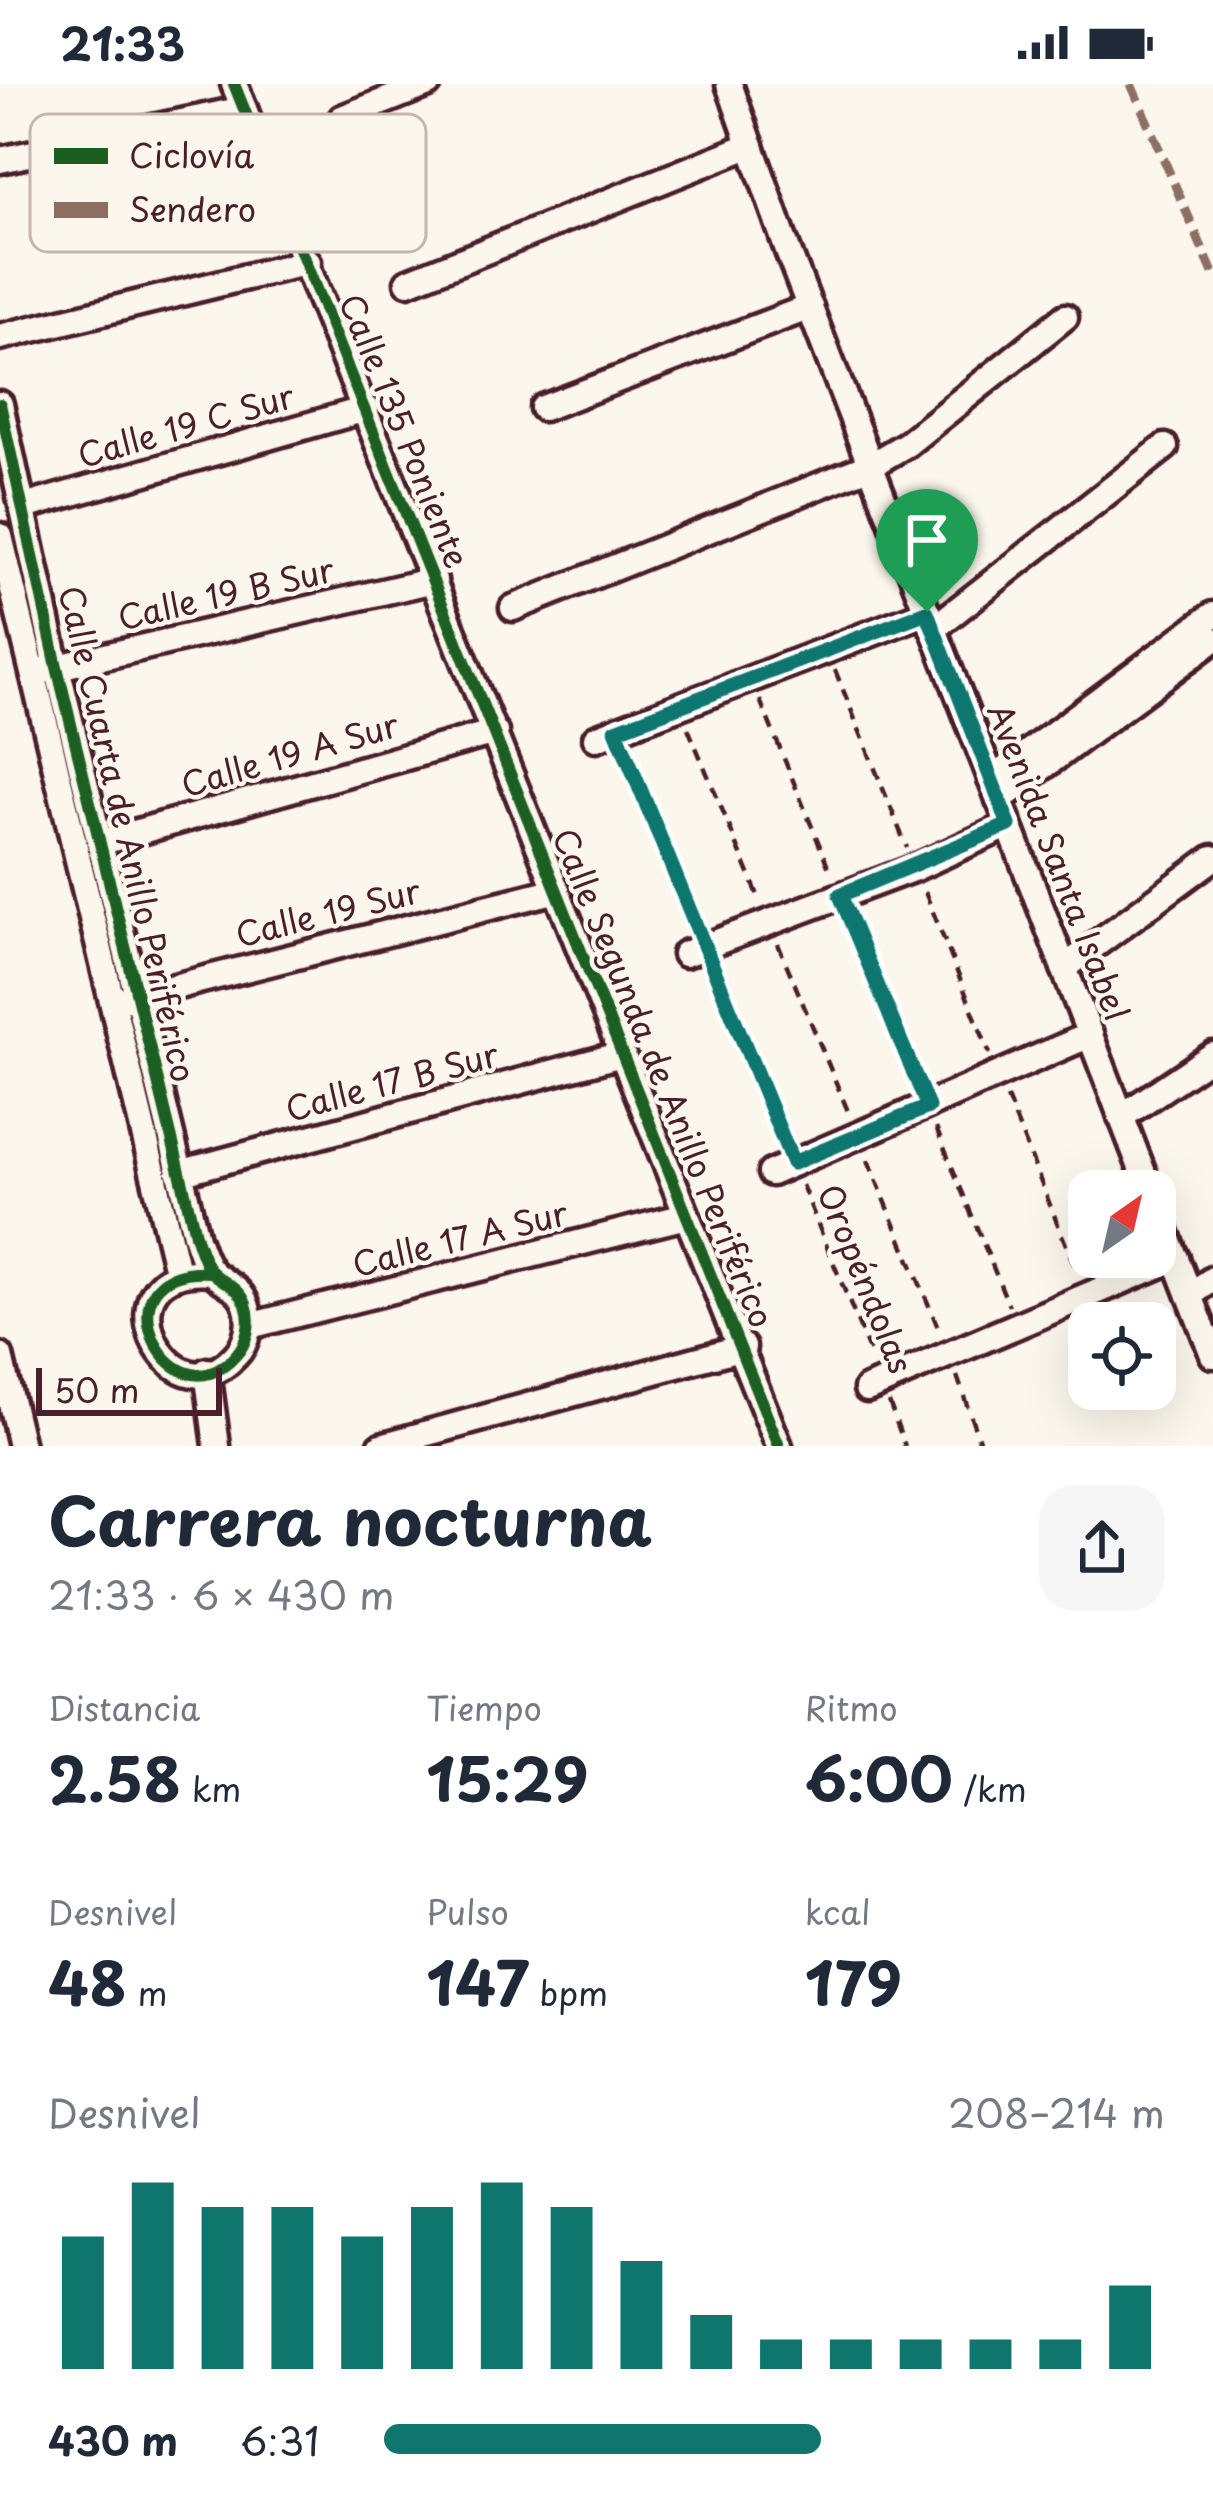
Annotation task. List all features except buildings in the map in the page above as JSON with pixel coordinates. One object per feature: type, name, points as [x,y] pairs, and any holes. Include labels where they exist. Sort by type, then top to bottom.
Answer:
[{"type":"street","name":"Calle 135 Poniente","points":[[235,84],[246,114]]},
{"type":"street","points":[[352,114],[428,84]]},
{"type":"street","name":"Avenida Santa Isabel","points":[[729,84],[1142,1170]]},
{"type":"street","points":[[224,114],[244,110]]},
{"type":"street","points":[[408,282],[751,145]]},
{"type":"street","points":[[0,160],[30,154]]},
{"type":"street","name":"Calle 135 Poniente","points":[[304,252],[495,732]]},
{"type":"street","points":[[0,338],[308,262]]},
{"type":"street","points":[[543,408],[810,307]]},
{"type":"street","points":[[513,608],[871,466],[907,444],[1065,317]]},
{"type":"street","name":"Calle Cuarta de Anillo Periférico","points":[[0,404],[24,507],[45,670],[126,999],[202,1256],[212,1272]]},
{"type":"street","name":"Calle 19 C Sur","points":[[24,507],[366,410]]},
{"type":"street","points":[[606,734],[827,648],[930,621],[963,607],[1165,447]]},
{"type":"street","name":"Calle Cuarta de Anillo Periférico","points":[[0,536],[102,842],[178,1275]]},
{"type":"street","name":"Calle 19 B Sur","points":[[45,670],[434,580]]},
{"type":"street","points":[[995,790],[1213,614]]},
{"type":"street","points":[[995,790],[1213,640]]},
{"type":"street","name":"Calle 19 A Sur","points":[[102,842],[495,732]]},
{"type":"street","name":"Calle Segunda de Anillo Periférico","points":[[495,732],[779,1446]]},
{"type":"street","points":[[696,950],[915,868],[1009,825]]},
{"type":"street","points":[[1064,968],[1213,858]]},
{"type":"street","name":"Calle 19 Sur","points":[[126,999],[557,890]]},
{"type":"street","points":[[782,1168],[1090,1035]]},
{"type":"street","name":"Calle 17 B Sur","points":[[178,1172],[622,1054]]},
{"type":"street","points":[[1121,1117],[1213,1054]]},
{"type":"street","name":"Calle 17 A Sur","points":[[249,1326],[686,1216]]},
{"type":"street","points":[[1176,1258],[1213,1355]]},
{"type":"street","points":[[212,1272],[232,1284],[245,1303],[249,1326],[232,1360],[207,1371],[171,1366],[153,1347],[146,1322],[152,1297],[178,1275],[212,1272]]},
{"type":"street","points":[[874,1386],[1133,1278]]},
{"type":"street","points":[[1190,1294],[1213,1279]]},
{"type":"street","points":[[382,1446],[743,1347]]},
{"type":"street","points":[[0,1356],[21,1446]]},
{"type":"street","points":[[207,1371],[217,1446]]},
{"type":"path","points":[[827,648],[1088,1299]]},
{"type":"path","points":[[751,679],[1018,1328]]},
{"type":"path","points":[[679,706],[949,1355],[981,1446]]},
{"type":"marked path","points":[[1131,84],[1213,273]]},
{"type":"cycle path","points":[[234,84],[246,114]]},
{"type":"cycle path","points":[[301,252],[779,1446]]},
{"type":"cycle path","points":[[0,404],[57,667],[196,1238],[209,1269],[239,1293],[248,1311],[246,1338],[235,1356],[210,1373],[186,1372],[167,1359],[153,1338],[148,1314],[155,1292],[175,1276],[212,1272]]},
{"type":"route","points":[[927,612],[1009,825],[986,839],[840,895],[928,1107],[793,1163],[616,730],[927,612]]}]
